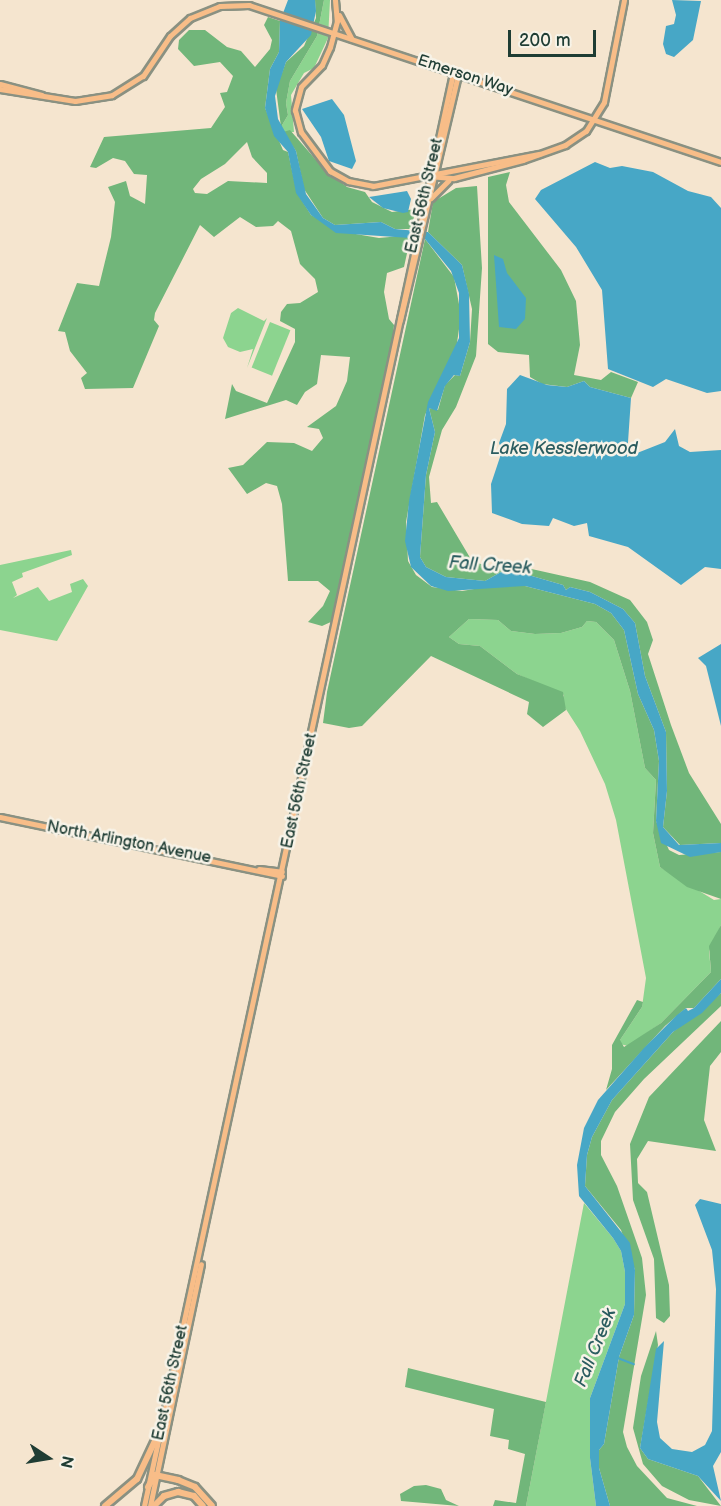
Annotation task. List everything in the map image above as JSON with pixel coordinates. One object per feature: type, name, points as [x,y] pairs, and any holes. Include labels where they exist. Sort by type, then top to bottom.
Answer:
[{"type":"highway","points":[[105,1506],[137,1479],[161,1428]]},
{"type":"highway","points":[[148,1487],[157,1475],[195,1487],[212,1506]]},
{"type":"highway","points":[[152,1506],[164,1496],[178,1492],[194,1496],[203,1506]]},
{"type":"main road","points":[[335,0],[352,39]]},
{"type":"main road","points":[[429,199],[441,184],[454,178],[569,143],[595,120],[606,94],[624,0]]},
{"type":"main road","name":"Emerson Way","points":[[42,95],[88,101],[124,90],[147,70],[177,28],[207,9],[236,4],[276,13],[721,162]]},
{"type":"main road","points":[[337,9],[334,33],[324,61],[298,96],[296,120],[305,138],[327,168],[348,182],[373,186],[432,177],[539,154]]},
{"type":"main road","name":"East 56th Street","points":[[152,1506],[200,1261],[282,874],[400,320],[456,74]]},
{"type":"main road","points":[[0,84],[42,95]]},
{"type":"main road","points":[[0,89],[42,95]]},
{"type":"main road","points":[[432,177],[454,178]]},
{"type":"main road","name":"East 56th Street","points":[[422,219],[429,199],[432,177]]},
{"type":"main road","name":"North Arlington Avenue","points":[[0,818],[282,874]]},
{"type":"main road","name":"East 56th Street","points":[[144,1506],[200,1261]]},
{"type":"green space","points":[[315,0],[324,0],[317,36],[290,81],[286,103],[288,115],[281,127],[276,89],[286,62],[304,46],[316,18]]},
{"type":"green space","points":[[324,0],[330,0],[328,38],[314,68],[304,73],[291,95],[294,132],[283,132],[281,127],[288,115],[286,103],[290,81],[317,36]]},
{"type":"green space","points":[[268,17],[280,21],[279,52],[270,69],[265,108],[283,150],[288,152],[297,193],[311,215],[344,232],[379,238],[411,235],[404,267],[387,273],[384,292],[389,319],[394,325],[393,337],[333,621],[322,626],[308,622],[323,606],[330,591],[318,581],[288,581],[282,504],[277,486],[266,483],[247,494],[228,468],[243,465],[267,442],[294,443],[312,451],[323,438],[319,429],[307,427],[336,406],[347,381],[350,357],[321,355],[317,384],[305,392],[297,405],[286,400],[225,419],[232,384],[236,391],[267,403],[295,342],[295,329],[280,321],[281,312],[287,304],[300,303],[318,292],[315,279],[300,264],[291,231],[278,221],[273,226],[256,227],[240,217],[214,237],[200,225],[155,313],[154,320],[159,326],[133,388],[85,389],[81,378],[87,373],[70,351],[65,332],[58,331],[77,283],[99,286],[111,237],[115,202],[108,187],[126,181],[130,196],[145,204],[147,175],[134,174],[125,161],[113,158],[96,168],[90,167],[104,137],[211,128],[225,107],[220,93],[227,92],[233,76],[220,62],[194,66],[178,49],[179,40],[189,30],[205,30],[227,47],[241,51],[255,67],[270,49],[272,40],[264,25]],"holes":[[[247,142],[252,157],[267,173],[267,183],[228,181],[207,194],[195,193],[193,189],[201,179],[225,164]]]},
{"type":"green space","points":[[290,130],[322,167],[347,187],[365,192],[372,202],[392,212],[416,209],[411,229],[395,229],[381,222],[335,225],[323,218],[304,189],[296,151],[283,132]]},
{"type":"green space","points":[[510,172],[506,185],[509,202],[561,270],[576,301],[580,345],[574,375],[601,380],[611,372],[638,382],[631,398],[590,387],[584,381],[567,387],[542,384],[530,377],[529,355],[498,352],[488,344],[488,177]]},
{"type":"green space","points":[[477,186],[482,268],[476,356],[456,407],[442,430],[429,477],[431,503],[437,502],[472,561],[493,568],[505,563],[590,582],[630,600],[647,622],[653,640],[648,654],[671,725],[689,773],[721,824],[721,843],[680,845],[663,827],[667,791],[666,732],[645,676],[635,623],[623,609],[590,592],[570,587],[566,590],[563,585],[518,572],[501,572],[485,581],[446,577],[426,567],[420,557],[426,475],[435,432],[429,408],[438,410],[445,385],[455,375],[460,376],[470,342],[472,309],[462,265],[428,232],[433,202],[456,188]]},
{"type":"green space","points":[[425,239],[454,277],[461,315],[456,350],[425,415],[406,522],[408,561],[416,575],[432,587],[462,591],[504,584],[525,586],[595,604],[611,613],[624,630],[638,694],[654,730],[659,761],[656,821],[669,850],[679,855],[721,852],[721,899],[687,887],[660,867],[653,833],[656,780],[645,768],[630,691],[614,640],[596,622],[587,621],[582,627],[561,633],[535,634],[511,631],[498,620],[469,619],[449,637],[459,644],[480,646],[517,674],[563,692],[566,710],[543,727],[527,714],[529,702],[431,656],[362,726],[349,728],[323,723],[327,692]]},
{"type":"green space","points":[[238,308],[264,321],[267,318],[247,368],[253,349],[240,352],[228,347],[223,338],[231,313]]},
{"type":"green space","points":[[270,322],[290,330],[272,376],[252,367]]},
{"type":"green space","points":[[71,550],[72,555],[22,573],[23,577],[12,582],[17,595],[13,598],[38,587],[49,601],[72,592],[70,584],[83,579],[88,586],[57,641],[0,630],[0,565]]},
{"type":"green space","points":[[469,619],[498,620],[511,631],[535,634],[561,633],[582,627],[587,621],[596,622],[614,640],[630,691],[645,768],[656,780],[653,833],[660,867],[714,900],[721,899],[721,925],[709,951],[711,972],[661,1023],[628,1046],[620,1044],[620,1040],[642,1007],[646,978],[616,820],[605,784],[580,731],[562,703],[564,695],[517,674],[480,646],[459,644],[449,637]]},
{"type":"green space","points":[[721,925],[721,979],[694,1008],[686,1008],[665,1026],[606,1090],[612,1069],[612,1045],[637,1000],[643,1002],[642,1007],[620,1040],[624,1047],[661,1023],[711,972],[709,946]]},
{"type":"green space","points":[[721,993],[721,1006],[644,1079],[615,1112],[601,1141],[601,1155],[617,1186],[642,1258],[646,1295],[623,1432],[627,1447],[637,1466],[667,1498],[697,1506],[610,1506],[599,1468],[599,1450],[604,1444],[619,1357],[634,1315],[635,1270],[621,1230],[585,1186],[587,1155],[592,1137],[612,1100],[673,1032]]},
{"type":"green space","points":[[721,1021],[721,1052],[710,1066],[704,1120],[716,1151],[648,1141],[637,1159],[638,1183],[647,1192],[669,1285],[670,1316],[664,1323],[656,1318],[654,1259],[633,1200],[630,1144],[649,1097]]},
{"type":"green space","points":[[584,1203],[621,1251],[625,1272],[625,1304],[590,1398],[590,1458],[596,1506],[526,1506]]},
{"type":"green space","points":[[656,1331],[658,1345],[640,1448],[648,1459],[698,1476],[721,1506],[689,1500],[662,1486],[643,1464],[633,1428],[641,1376]]},
{"type":"green space","points":[[408,1368],[546,1402],[526,1506],[493,1506],[495,1500],[516,1503],[525,1454],[508,1449],[509,1440],[490,1436],[494,1409],[405,1387]]},
{"type":"green space","points":[[426,1485],[441,1489],[446,1500],[459,1506],[401,1501],[400,1494],[414,1486]]},
{"type":"water","name":"Fall Creek","points":[[288,0],[315,0],[316,11],[311,35],[286,62],[275,96],[278,119],[296,151],[306,194],[323,218],[335,225],[381,222],[395,229],[428,232],[462,265],[469,294],[470,342],[460,376],[454,375],[445,386],[437,411],[429,408],[435,432],[426,475],[420,557],[426,567],[446,577],[485,581],[501,572],[518,572],[563,585],[566,590],[570,587],[590,592],[623,609],[635,623],[645,676],[666,732],[667,791],[663,827],[679,845],[721,843],[721,852],[690,857],[661,843],[656,821],[659,761],[654,730],[638,694],[624,630],[611,613],[595,604],[525,586],[448,591],[431,586],[411,567],[405,541],[409,501],[428,402],[459,338],[459,293],[451,271],[425,239],[336,233],[311,215],[296,193],[288,152],[274,136],[265,108],[270,69],[279,52],[280,21]]},
{"type":"water","points":[[672,0],[701,1],[693,40],[674,57],[666,54],[663,44],[666,26],[674,24],[676,15]]},
{"type":"water","points":[[332,99],[344,115],[356,161],[352,169],[329,161],[321,137],[302,109]]},
{"type":"water","points":[[595,162],[610,168],[622,166],[653,172],[688,191],[711,197],[721,208],[721,391],[707,393],[666,379],[653,387],[608,369],[602,290],[576,247],[535,199],[541,190]]},
{"type":"water","points":[[407,191],[411,199],[408,212],[403,213],[383,208],[369,197]]},
{"type":"water","points":[[494,255],[503,259],[507,273],[526,298],[525,319],[516,329],[499,327]]},
{"type":"water","name":"Lake Kesslerwood","points":[[520,375],[547,385],[567,387],[584,381],[590,387],[631,398],[627,457],[665,442],[675,429],[679,446],[690,452],[721,450],[721,569],[705,567],[681,585],[628,547],[589,536],[587,523],[574,526],[553,518],[549,526],[522,524],[492,513],[491,484],[502,451],[499,443],[506,424],[507,389]]},
{"type":"water","points":[[721,644],[721,726],[706,666],[698,658]]},
{"type":"water","name":"Fall Creek","points":[[721,979],[721,993],[702,1013],[673,1032],[612,1100],[592,1137],[587,1155],[585,1186],[630,1243],[635,1270],[634,1315],[619,1357],[604,1444],[599,1450],[599,1468],[610,1506],[596,1506],[590,1458],[590,1398],[625,1304],[625,1272],[621,1251],[579,1196],[577,1165],[584,1128],[598,1100],[644,1048],[677,1015],[686,1008],[688,1011],[694,1008]]},
{"type":"water","points":[[700,1199],[721,1204],[721,1452],[713,1466],[721,1501],[698,1476],[648,1459],[640,1448],[656,1349],[664,1341],[657,1422],[660,1438],[672,1449],[692,1452],[705,1445],[712,1431],[716,1289],[712,1250],[695,1205]]},
{"type":"waterway","points":[[618,1358],[634,1364]]}]
